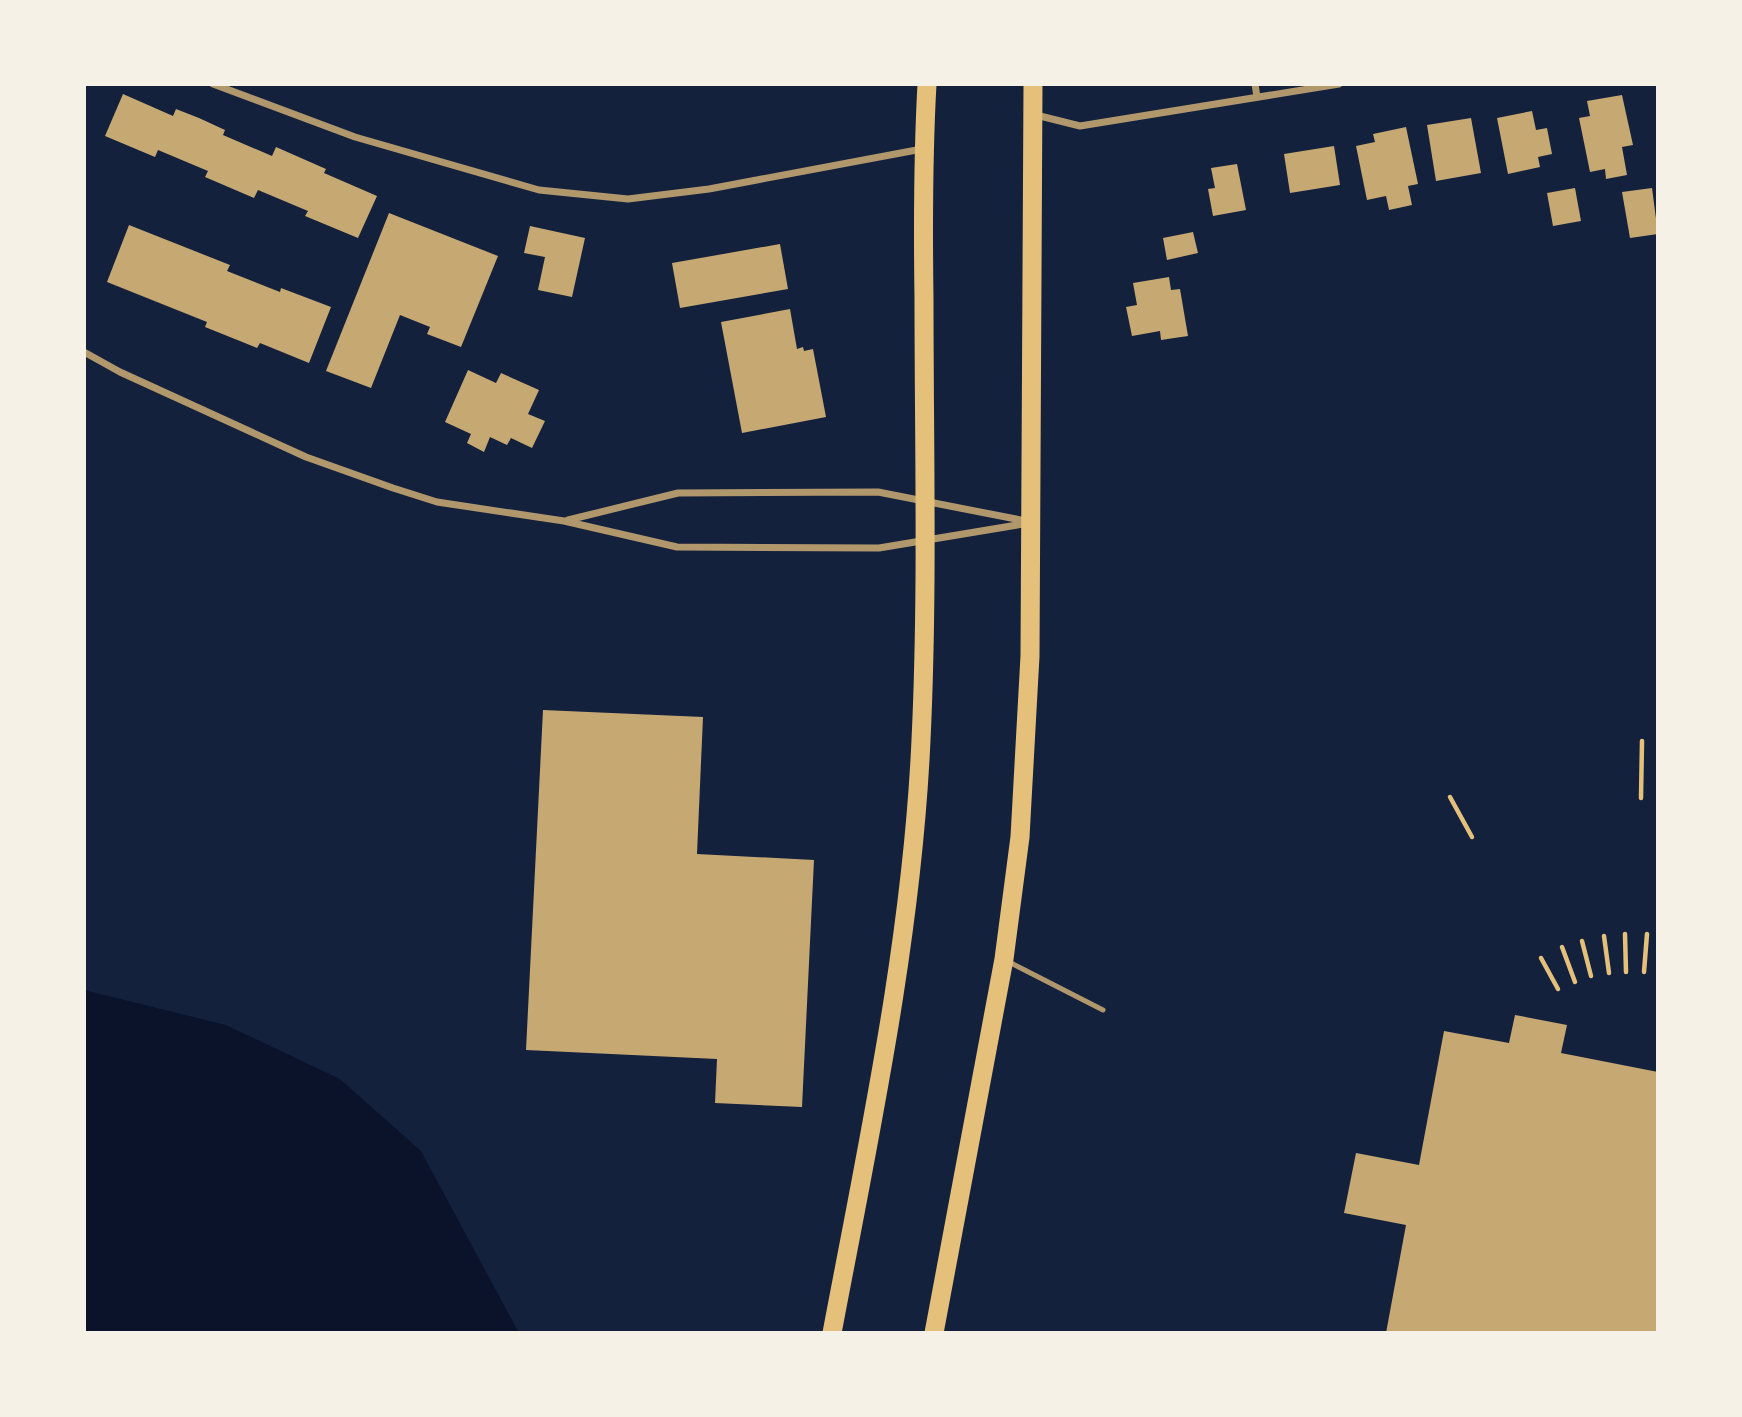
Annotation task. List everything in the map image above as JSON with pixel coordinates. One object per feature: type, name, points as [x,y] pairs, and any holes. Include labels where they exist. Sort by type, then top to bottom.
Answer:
[{"type":"highway","points":[[832,1333],[880,1074],[903,927],[921,749],[924,148],[927,84]]},
{"type":"highway","points":[[934,1333],[1004,959],[1017,864],[1027,744],[1030,656],[1033,84]]},
{"type":"street","points":[[212,84],[355,137],[539,190],[628,199],[709,189],[924,148]]},
{"type":"street","points":[[1255,84],[1257,97]]},
{"type":"street","points":[[1033,115],[1080,126],[1339,84]]},
{"type":"street","points":[[84,352],[120,372],[306,457],[393,488],[437,502],[564,521],[677,547],[879,548],[1031,522]]},
{"type":"street","points":[[564,521],[678,493],[878,492],[1031,522]]},
{"type":"lane","points":[[1004,959],[1103,1010]]},
{"type":"path","points":[[1641,798],[1642,741]]},
{"type":"path","points":[[1450,797],[1472,837]]},
{"type":"path","points":[[1625,934],[1626,972]]},
{"type":"path","points":[[1644,972],[1647,934]]},
{"type":"path","points":[[1604,936],[1609,973]]},
{"type":"path","points":[[1582,941],[1591,976]]},
{"type":"path","points":[[1562,947],[1575,982]]},
{"type":"path","points":[[1541,958],[1558,989]]},
{"type":"water","points":[[84,990],[226,1025],[340,1079],[421,1151],[519,1333],[84,1333]]},
{"type":"building","points":[[123,94],[173,116],[176,109],[199,118],[225,130],[223,135],[272,156],[276,147],[326,169],[324,173],[377,196],[358,238],[305,216],[308,211],[258,190],[254,198],[205,177],[208,171],[158,150],[155,157],[105,136]]},
{"type":"building","points":[[1622,95],[1633,145],[1622,147],[1627,175],[1606,179],[1605,169],[1590,172],[1579,118],[1590,116],[1587,101]]},
{"type":"building","points":[[1532,111],[1536,130],[1547,128],[1552,154],[1538,157],[1540,167],[1508,174],[1497,118]]},
{"type":"building","points":[[1471,118],[1481,173],[1436,181],[1427,125]]},
{"type":"building","points":[[1406,127],[1418,184],[1408,186],[1412,205],[1389,210],[1386,196],[1367,200],[1356,146],[1375,142],[1373,134]]},
{"type":"building","points":[[1334,146],[1340,185],[1290,193],[1284,154]]},
{"type":"building","points":[[1237,164],[1246,210],[1213,216],[1208,189],[1215,188],[1211,168]]},
{"type":"building","points":[[1575,188],[1581,221],[1553,226],[1547,193]]},
{"type":"building","points":[[1652,188],[1658,234],[1630,238],[1622,192]]},
{"type":"building","points":[[389,213],[498,256],[461,347],[427,334],[430,327],[400,315],[371,388],[326,371]]},
{"type":"building","points":[[129,225],[230,265],[227,271],[280,292],[281,288],[331,307],[309,363],[260,343],[257,348],[205,327],[207,322],[107,282]]},
{"type":"building","points":[[530,226],[585,238],[572,297],[538,290],[545,257],[524,253]]},
{"type":"building","points":[[1193,232],[1198,253],[1167,260],[1163,238]]},
{"type":"building","points":[[780,244],[788,289],[680,308],[672,263]]},
{"type":"building","points":[[1169,277],[1171,290],[1180,289],[1188,336],[1161,340],[1160,331],[1132,336],[1126,307],[1137,305],[1133,283]]},
{"type":"building","points":[[790,309],[797,349],[813,349],[826,417],[742,433],[721,322]]},
{"type":"building","points":[[468,370],[496,383],[501,373],[539,390],[528,414],[545,421],[532,448],[511,438],[507,445],[490,437],[484,452],[467,443],[471,434],[445,422]]},
{"type":"building","points":[[543,710],[703,717],[697,854],[814,860],[802,1107],[715,1103],[717,1059],[526,1050]]},
{"type":"building","points":[[1515,1015],[1567,1025],[1561,1053],[1658,1072],[1658,1333],[1386,1333],[1406,1225],[1344,1213],[1356,1153],[1419,1165],[1444,1031],[1509,1043]]}]
